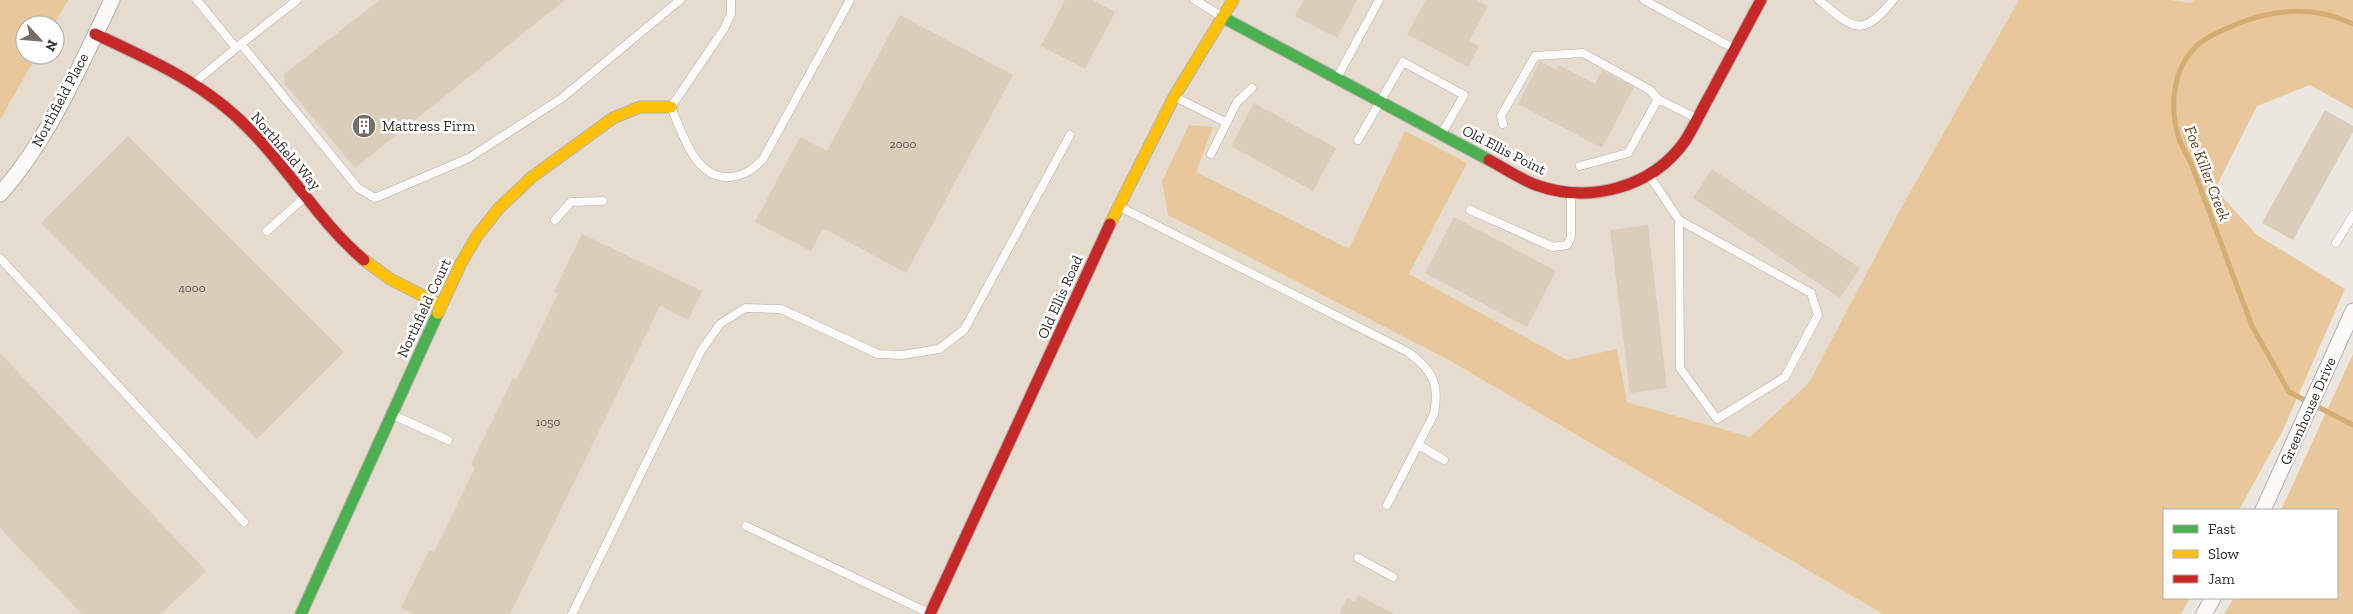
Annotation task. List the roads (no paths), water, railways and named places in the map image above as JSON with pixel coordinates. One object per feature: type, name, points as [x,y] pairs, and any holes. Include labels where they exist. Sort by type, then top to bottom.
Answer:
[{"type":"street","name":"Northfield Place","points":[[0,194],[38,144],[112,0]]},
{"type":"street","name":"Old Ellis Road","points":[[931,614],[1118,206],[1174,97],[1233,0]]},
{"type":"street","name":"Old Ellis Point","points":[[1222,17],[1535,185],[1560,193],[1585,195],[1607,192],[1649,175],[1675,153],[1685,141],[1761,0]]},
{"type":"street","name":"Northfield Way","points":[[96,34],[193,84],[213,97],[249,129],[336,233],[374,269],[395,283],[441,304]]},
{"type":"street","name":"Northfield Court","points":[[301,614],[441,304],[461,263],[477,236],[499,208],[532,177],[613,118],[640,107],[672,107]]},
{"type":"street","name":"Greenhouse Drive","points":[[2263,509],[2352,314]]},
{"type":"street","points":[[2204,614],[2212,599]]},
{"type":"lane","points":[[197,0],[358,188],[375,198],[469,158],[562,98],[680,0]]},
{"type":"lane","points":[[193,84],[296,0]]},
{"type":"lane","points":[[731,0],[731,14],[724,29],[672,107],[686,142],[700,165],[715,174],[726,177],[740,176],[754,170],[763,159],[850,0]]},
{"type":"lane","points":[[1195,0],[1222,17]]},
{"type":"lane","points":[[1337,78],[1379,0]]},
{"type":"lane","points":[[1644,0],[1735,48]]},
{"type":"lane","points":[[1819,0],[1846,22],[1858,26],[1868,25],[1879,18],[1893,0]]},
{"type":"lane","points":[[1503,124],[1501,116],[1535,56],[1583,53],[1650,90],[1658,99],[1697,118]]},
{"type":"lane","points":[[1358,140],[1403,62],[1464,95],[1442,135]]},
{"type":"lane","points":[[1211,154],[1237,102],[1252,88]]},
{"type":"lane","points":[[1174,97],[1227,123]]},
{"type":"lane","points":[[1580,166],[1628,153],[1658,99]]},
{"type":"lane","points":[[572,614],[701,351],[720,324],[745,308],[782,309],[878,354],[902,355],[939,349],[964,330],[1070,135]]},
{"type":"lane","points":[[1649,175],[1679,220],[1811,293],[1818,315],[1785,377],[1717,419],[1680,368],[1679,220]]},
{"type":"lane","points":[[1470,210],[1553,247],[1567,245],[1571,237],[1572,194]]},
{"type":"lane","points":[[267,231],[305,196]]},
{"type":"lane","points":[[555,220],[571,202],[603,201]]},
{"type":"lane","points":[[1118,206],[1408,352],[1422,362],[1431,373],[1436,387],[1437,399],[1434,414],[1387,505]]},
{"type":"lane","points":[[2336,243],[2353,215]]},
{"type":"lane","points":[[0,258],[244,522]]},
{"type":"lane","points":[[391,414],[448,440]]},
{"type":"lane","points":[[1419,445],[1444,460]]},
{"type":"lane","points":[[746,526],[931,614]]},
{"type":"lane","points":[[1358,558],[1393,576]]},
{"type":"waterway","name":"Foe Killer Creek","points":[[2353,24],[2324,14],[2302,11],[2269,14],[2228,28],[2204,40],[2191,52],[2178,75],[2174,101],[2174,114],[2179,139],[2191,163],[2252,326],[2289,392],[2353,425]]},
{"type":"place","name":"Mattress Firm","points":[[364,126]]}]
